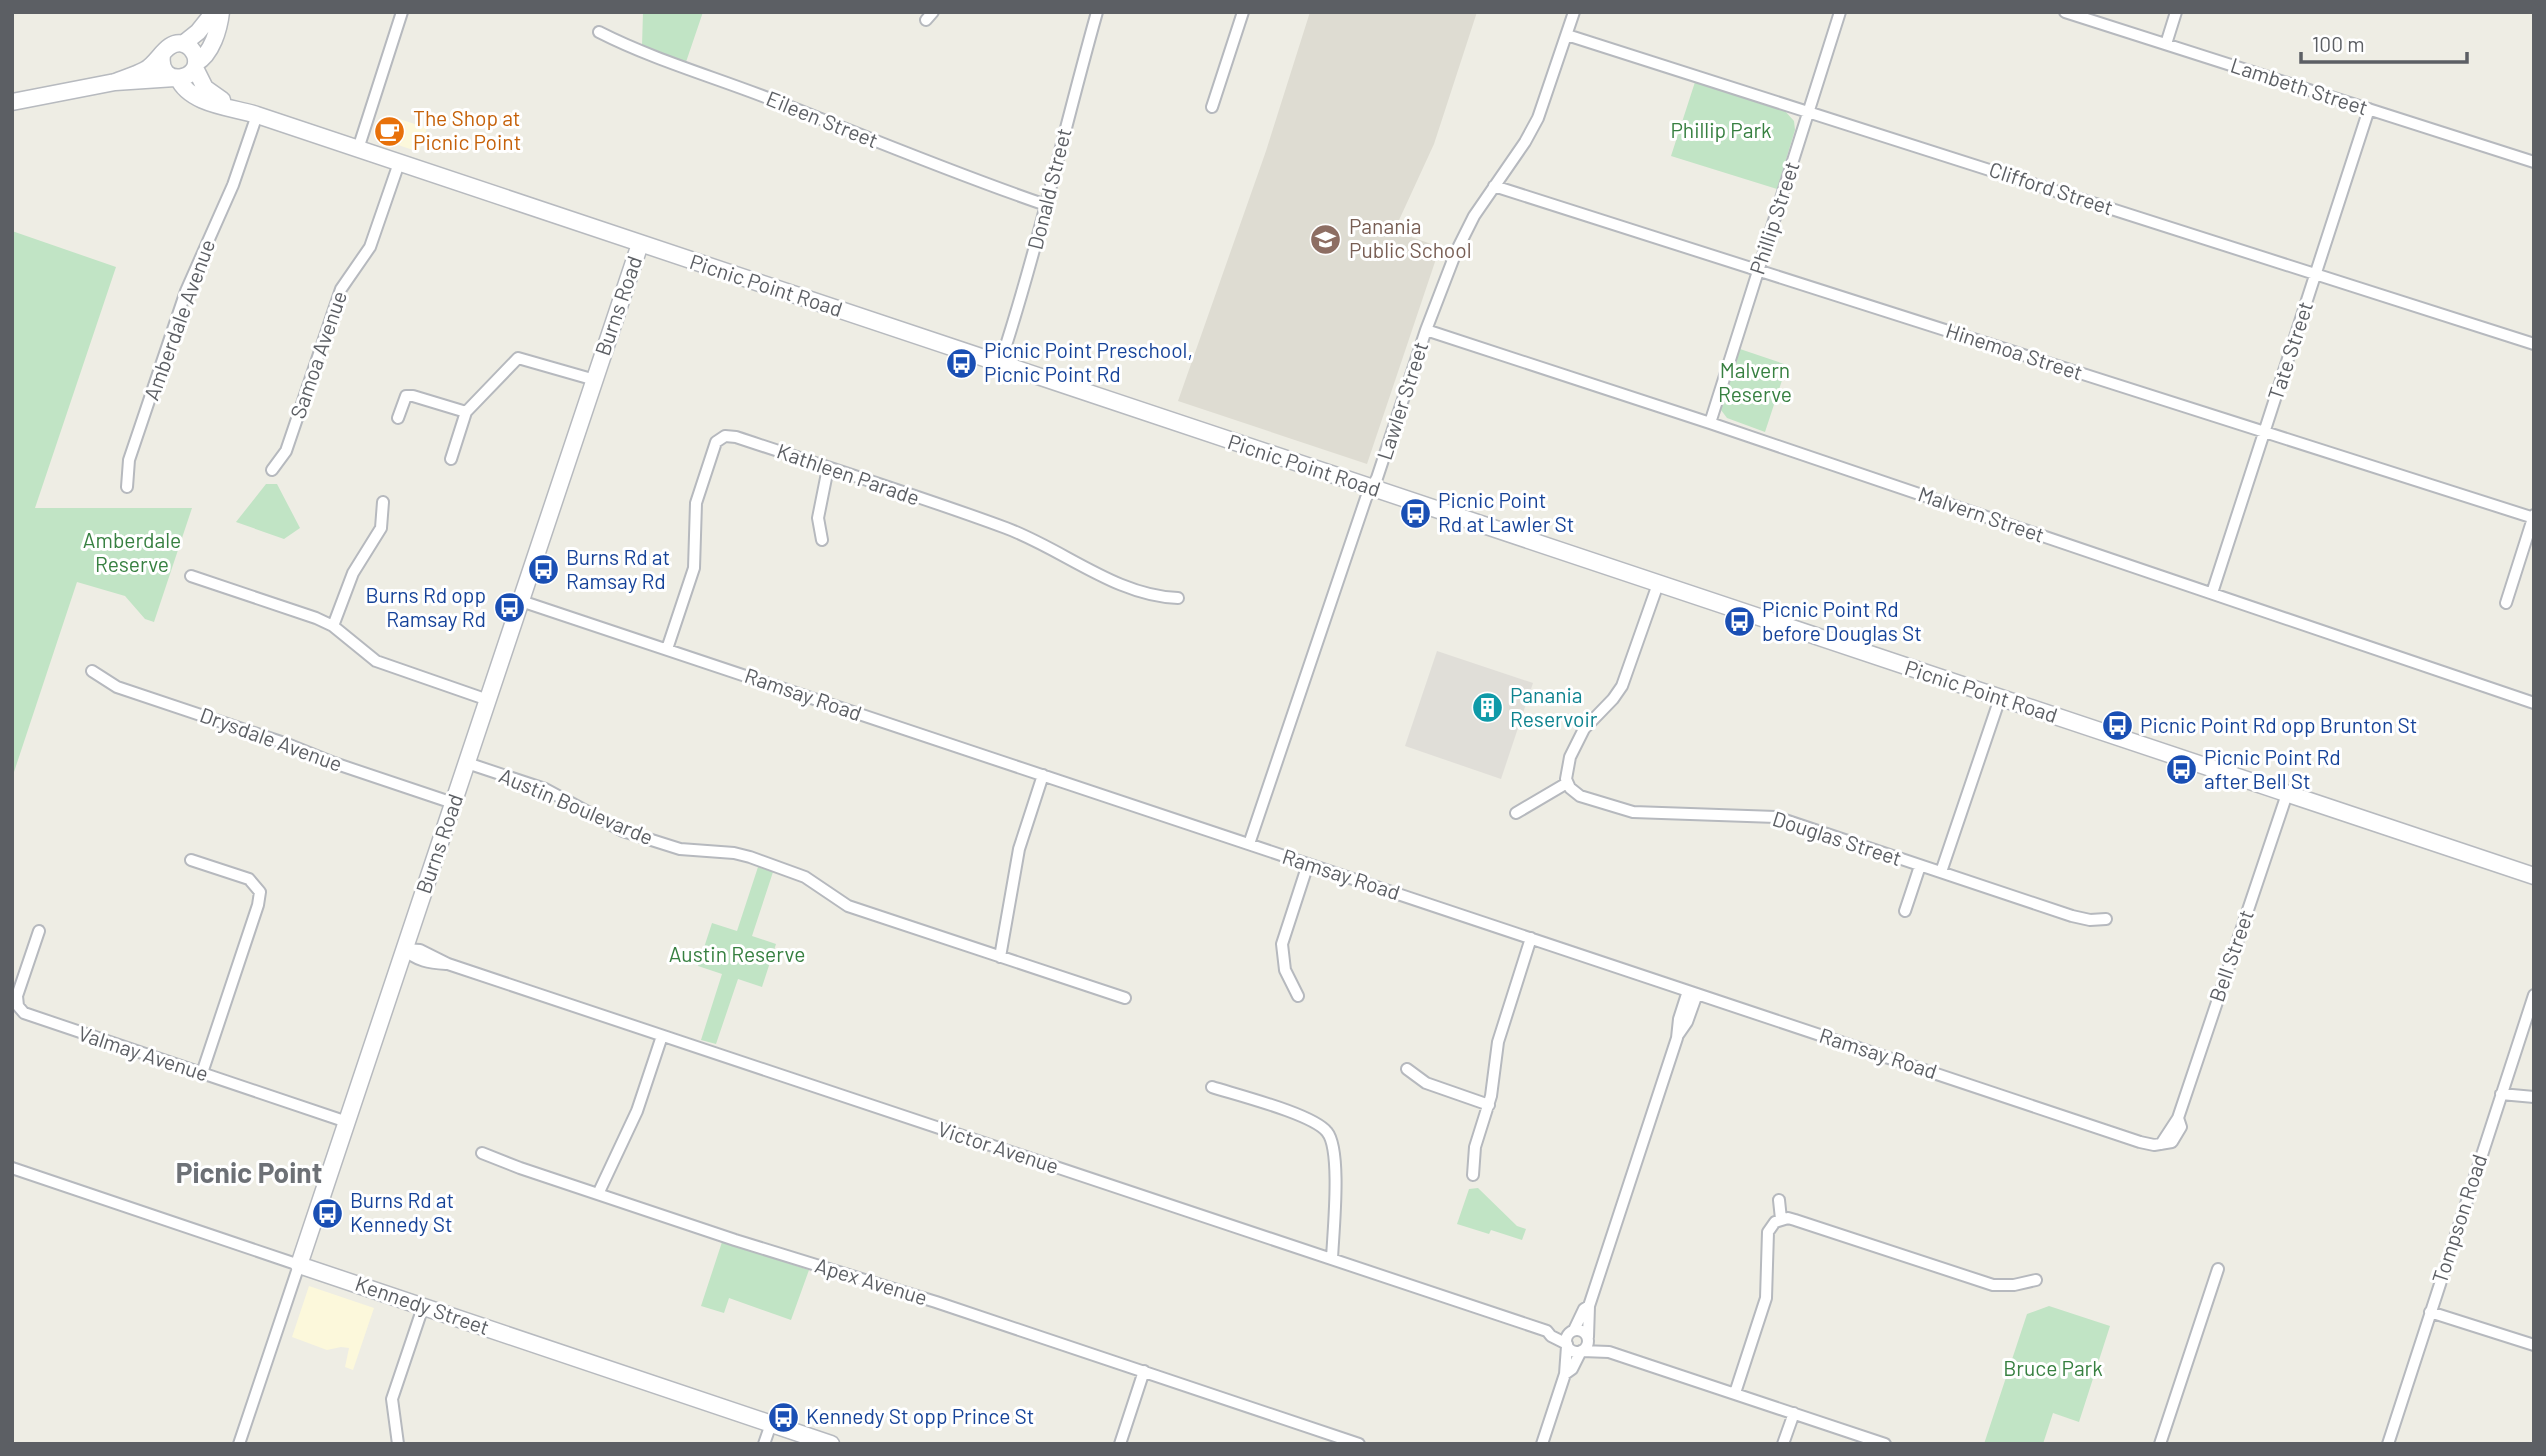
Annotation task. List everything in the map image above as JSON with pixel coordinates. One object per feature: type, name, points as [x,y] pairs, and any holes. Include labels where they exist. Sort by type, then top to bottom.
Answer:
[{"type":"street","points":[[115,82],[147,70],[170,45],[183,44],[198,32],[214,12]]},
{"type":"street","points":[[12,102],[115,82],[189,75],[195,65],[204,58],[212,43],[222,12]]},
{"type":"street","points":[[358,149],[402,12]]},
{"type":"street","name":"Donald Street","points":[[1000,364],[1024,293],[1097,12]]},
{"type":"street","points":[[1212,107],[1243,12]]},
{"type":"street","name":"Lawler Street","points":[[1249,844],[1426,331],[1463,237],[1538,118],[1574,12]]},
{"type":"street","name":"Phillip Street","points":[[1710,423],[1840,12]]},
{"type":"street","name":"Lambeth Street","points":[[2065,12],[2534,162]]},
{"type":"street","points":[[2166,44],[2176,12]]},
{"type":"street","name":"Eileen Street","points":[[599,32],[628,47],[777,101],[967,178],[1046,205]]},
{"type":"street","name":"Clifford Street","points":[[1567,35],[2534,344]]},
{"type":"street","points":[[183,44],[193,51],[195,65]]},
{"type":"street","points":[[162,55],[162,67],[169,76],[176,78]]},
{"type":"street","name":"Picnic Point Road","points":[[195,65],[205,88],[233,108]]},
{"type":"street","name":"Picnic Point Road","points":[[176,78],[182,86],[208,102],[257,115],[2534,876]]},
{"type":"street","name":"Tate Street","points":[[2212,593],[2369,109]]},
{"type":"street","name":"Amberdale Avenue","points":[[127,487],[130,460],[186,291],[233,186],[257,115]]},
{"type":"street","name":"Samoa Avenue","points":[[272,470],[286,451],[341,289],[370,247],[399,163]]},
{"type":"street","name":"Hinemoa Street","points":[[1493,187],[2533,517]]},
{"type":"street","name":"Burns Road","points":[[239,1444],[640,244]]},
{"type":"street","name":"Malvern Street","points":[[1426,331],[1710,423],[2534,703]]},
{"type":"street","points":[[451,459],[466,412],[518,358],[595,380]]},
{"type":"street","points":[[398,418],[406,396],[466,412]]},
{"type":"street","name":"Kathleen Parade","points":[[667,649],[694,568],[696,503],[716,442],[720,438],[731,436],[1007,528],[1132,589],[1161,597],[1178,597]]},
{"type":"street","points":[[821,540],[818,518],[828,468]]},
{"type":"street","points":[[333,626],[353,573],[381,528],[383,502]]},
{"type":"street","points":[[2506,603],[2533,517]]},
{"type":"street","points":[[191,576],[316,618],[333,626],[376,661],[488,700]]},
{"type":"street","points":[[1516,813],[1567,783],[1566,767],[1578,738],[1590,721],[1614,699],[1625,679],[1658,584]]},
{"type":"street","name":"Ramsay Road","points":[[521,601],[2127,1138],[2147,1144],[2161,1144]]},
{"type":"street","name":"Drysdale Avenue","points":[[92,671],[117,687],[453,803]]},
{"type":"street","points":[[1941,872],[2000,698]]},
{"type":"street","name":"Austin Boulevarde","points":[[467,763],[545,789],[623,831],[680,849],[734,853],[750,857],[805,877],[848,906],[1125,998]]},
{"type":"street","points":[[1000,957],[1019,849],[1043,775]]},
{"type":"street","name":"Douglas Street","points":[[1567,783],[1580,796],[1633,812],[1776,817],[2072,916],[2090,920],[2106,919]]},
{"type":"street","name":"Bell Street","points":[[2161,1144],[2178,1118],[2287,794]]},
{"type":"street","points":[[191,860],[249,880],[260,892],[202,1073]]},
{"type":"street","points":[[1298,996],[1285,970],[1282,944],[1308,864]]},
{"type":"street","points":[[1905,911],[1920,866]]},
{"type":"street","name":"Valmay Avenue","points":[[39,931],[17,996],[20,1010],[30,1016],[347,1122]]},
{"type":"street","points":[[1474,1175],[1475,1147],[1489,1105],[1498,1042],[1531,939]]},
{"type":"street","name":"Victor Avenue","points":[[404,949],[421,950],[448,964],[1547,1331],[1567,1345]]},
{"type":"street","points":[[1566,1374],[1588,1344],[1589,1306],[1677,1038],[1679,1019],[1693,992]]},
{"type":"street","name":"Tompson Road","points":[[2388,1444],[2534,995]]},
{"type":"street","points":[[598,1194],[637,1111],[662,1036]]},
{"type":"street","points":[[1407,1069],[1426,1083],[1489,1105]]},
{"type":"street","points":[[1212,1087],[1312,1121],[1327,1132],[1335,1150],[1332,1259]]},
{"type":"street","points":[[2501,1094],[2534,1097]]},
{"type":"street","name":"Apex Avenue","points":[[482,1153],[598,1194],[936,1302],[1359,1444]]},
{"type":"street","name":"Kennedy Street","points":[[12,1168],[831,1444]]},
{"type":"street","points":[[1779,1200],[1781,1219]]},
{"type":"street","points":[[1735,1393],[1766,1298],[1768,1232],[1775,1222],[1781,1219],[1795,1220],[1993,1285],[2014,1285],[2036,1280]]},
{"type":"street","points":[[2160,1444],[2218,1269]]},
{"type":"street","points":[[1542,1444],[1566,1374],[1566,1338],[1584,1309],[1589,1306]]},
{"type":"street","points":[[398,1444],[393,1399],[423,1307]]},
{"type":"street","points":[[2430,1312],[2534,1345]]},
{"type":"street","points":[[1573,1330],[1584,1332],[1588,1338],[1609,1352],[1885,1444]]},
{"type":"street","name":"Victor Avenue","points":[[1547,1331],[1573,1330]]},
{"type":"street","points":[[1567,1345],[1573,1351],[1609,1352]]},
{"type":"street","points":[[1120,1444],[1144,1371]]},
{"type":"street","points":[[1783,1444],[1794,1413]]},
{"type":"street","points":[[764,1444],[771,1424]]},
{"type":"shaded area","name":"Panania Public School","points":[[1310,12],[1477,12],[1434,144],[1394,231],[1440,247],[1367,464],[1178,401],[1266,151]]},
{"type":"shaded area","points":[[387,115],[427,128],[419,152],[380,137]]},
{"type":"shaded area","points":[[1437,651],[1533,683],[1501,779],[1405,746]]},
{"type":"shaded area","points":[[309,1286],[374,1308],[353,1370],[345,1367],[349,1348],[327,1350],[292,1337]]},
{"type":"green space","points":[[643,12],[703,12],[686,62],[642,46]]},
{"type":"green space","name":"Phillip Park","points":[[1695,82],[1785,111],[1794,121],[1795,130],[1777,189],[1671,156]]},
{"type":"green space","name":"Amberdale Reserve","points":[[12,231],[116,267],[35,508],[192,508],[154,622],[145,619],[125,596],[77,582],[12,778]]},
{"type":"green space","name":"Malvern Reserve","points":[[1740,349],[1787,365],[1765,432],[1727,418],[1721,410]]},
{"type":"green space","points":[[266,484],[277,484],[300,528],[284,539],[236,522]]},
{"type":"green space","name":"Austin Reserve","points":[[758,867],[773,872],[752,936],[776,944],[762,987],[738,979],[716,1044],[701,1040],[722,974],[698,966],[712,923],[737,931]]},
{"type":"green space","points":[[1478,1188],[1517,1226],[1526,1229],[1522,1240],[1491,1230],[1489,1234],[1457,1224],[1469,1189]]},
{"type":"green space","points":[[722,1242],[809,1270],[791,1320],[729,1298],[724,1313],[701,1306]]},
{"type":"green space","name":"Bruce Park","points":[[2049,1306],[2110,1326],[2079,1422],[2053,1413],[2043,1444],[1984,1444],[2027,1314]]},
{"type":"place","name":"The Shop at Picnic Point","points":[[390,131]]},
{"type":"place","name":"Panania Public School","points":[[1326,239]]},
{"type":"place","name":"Picnic Point Preschool, Picnic Point Rd","points":[[961,363]]},
{"type":"place","name":"Picnic Point Rd at Lawler St","points":[[1415,513]]},
{"type":"place","name":"Burns Rd at Ramsay Rd","points":[[543,570]]},
{"type":"place","name":"Burns Rd opp Ramsay Rd","points":[[509,608]]},
{"type":"place","name":"Picnic Point Rd before Douglas St","points":[[1739,622]]},
{"type":"place","name":"Panania Reservoir","points":[[1487,708]]},
{"type":"place","name":"Picnic Point Rd opp Brunton St","points":[[2117,726]]},
{"type":"place","name":"Picnic Point Rd after Bell St","points":[[2181,770]]},
{"type":"place","name":"Burns Rd at Kennedy St","points":[[327,1213]]},
{"type":"place","name":"Kennedy St opp Prince St","points":[[783,1417]]},
{"type":"district","name":"Picnic Point","points":[[249,1173]]}]
